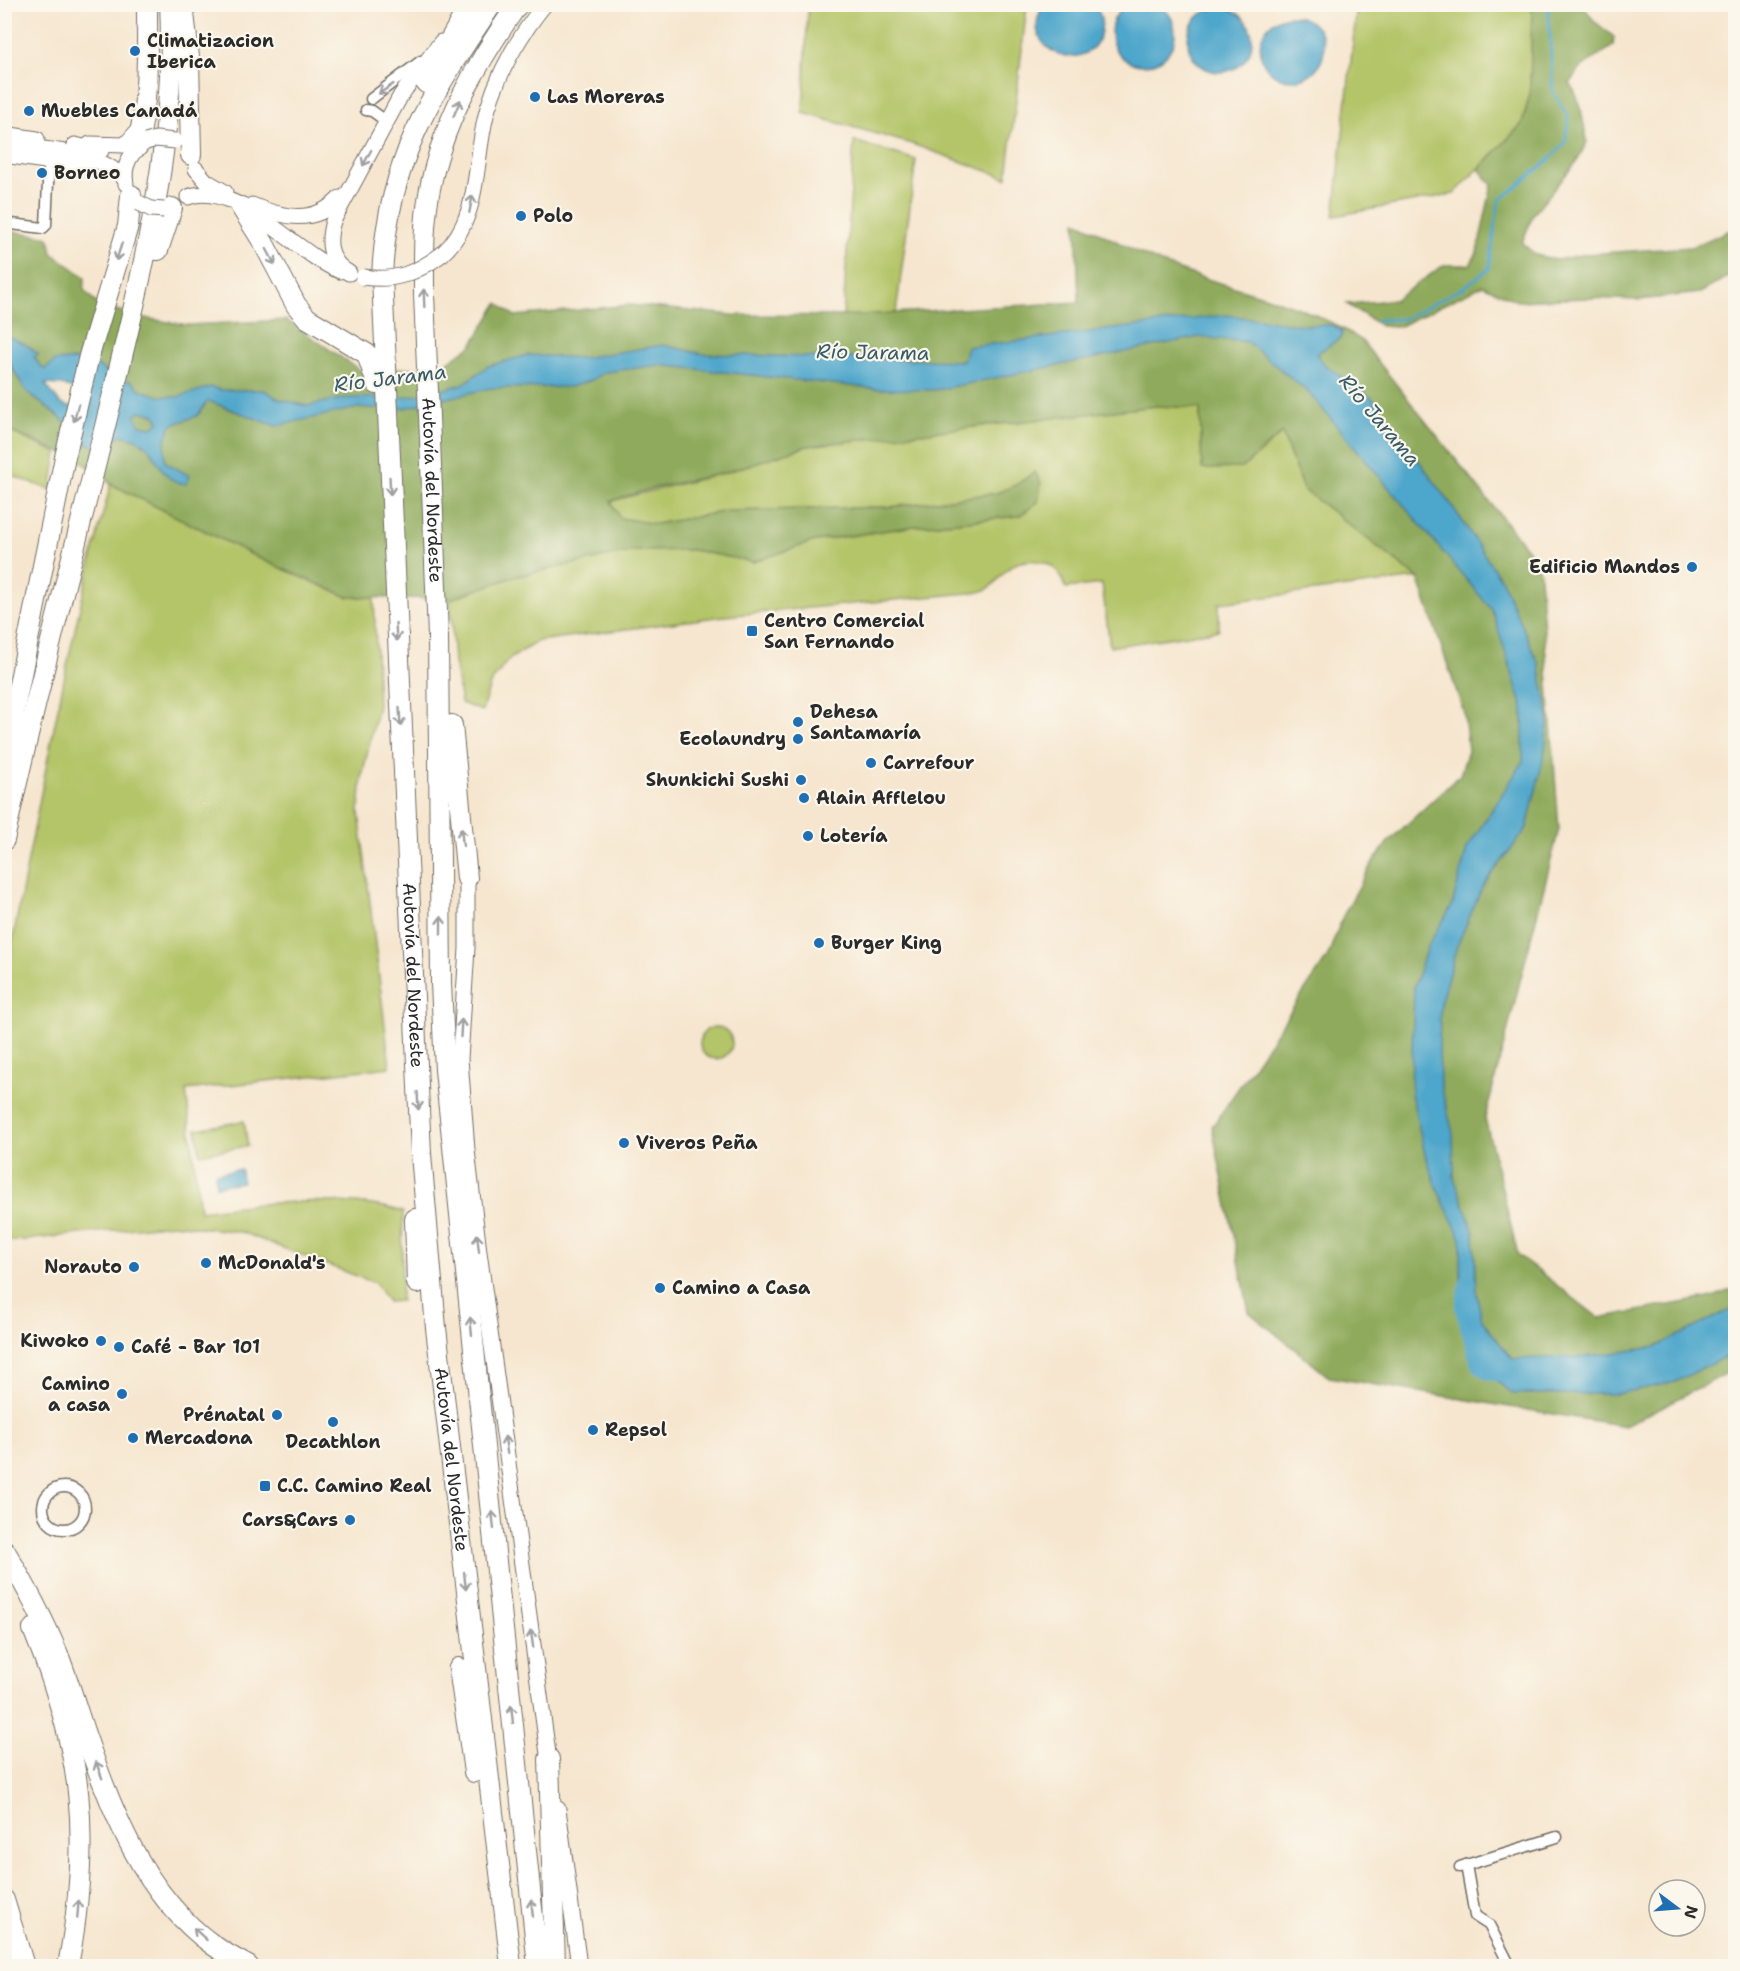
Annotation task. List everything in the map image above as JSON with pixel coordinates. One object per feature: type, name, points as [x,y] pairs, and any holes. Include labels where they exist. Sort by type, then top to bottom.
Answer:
[{"type":"highway","points":[[138,147],[144,117],[147,4]]},
{"type":"highway","points":[[120,363],[150,175],[159,65],[158,4]]},
{"type":"highway","points":[[4,840],[120,363],[161,177],[171,64],[170,4]]},
{"type":"highway","points":[[183,4],[189,57],[194,162]]},
{"type":"highway","points":[[389,215],[389,178],[405,129],[445,47],[470,4]]},
{"type":"highway","points":[[378,360],[381,277],[389,215],[403,160],[415,129],[434,92],[492,4]]},
{"type":"highway","name":"Autovía del Nordeste","points":[[518,4],[461,97],[435,170],[424,244],[438,636],[441,984],[445,1070],[538,1966]]},
{"type":"highway","points":[[4,759],[89,356],[128,226],[132,192]]},
{"type":"highway","points":[[120,363],[175,205]]},
{"type":"highway","points":[[241,207],[263,242],[296,305],[306,318],[351,342],[378,360]]},
{"type":"highway","name":"Autovía del Nordeste","points":[[378,360],[387,427],[421,1154],[436,1328],[511,1966]]},
{"type":"highway","points":[[4,776],[80,528]]},
{"type":"highway","points":[[4,845],[80,528]]},
{"type":"highway","points":[[438,636],[449,688],[466,878]]},
{"type":"highway","points":[[417,1282],[414,1186],[421,1154]]},
{"type":"highway","points":[[5,1551],[9,1571],[59,1698],[70,1737],[77,1780],[82,1828],[81,1871],[77,1919],[68,1966]]},
{"type":"highway","points":[[5,1551],[57,1652],[94,1758],[134,1853],[155,1886],[184,1919],[213,1945],[248,1966]]},
{"type":"highway","points":[[459,1668],[493,1887],[504,1911]]},
{"type":"highway","points":[[549,1759],[555,1966]]},
{"type":"highway","points":[[4,1900],[24,1966]]},
{"type":"street","points":[[356,275],[334,261],[329,244],[333,221],[401,95],[470,4]]},
{"type":"street","points":[[4,134],[101,157],[117,171],[132,192],[151,209],[175,205],[210,194],[241,207],[315,258],[356,275],[386,279],[413,273],[453,244],[469,216],[479,141],[498,79],[523,32],[545,4]]},
{"type":"street","points":[[371,99],[433,52]]},
{"type":"street","points":[[366,110],[386,120]]},
{"type":"street","points":[[4,145],[70,148],[125,145],[135,136],[144,117]]},
{"type":"street","points":[[4,155],[49,162],[101,157],[138,147],[156,139],[175,141],[212,186],[250,204],[287,216],[309,217],[322,213],[352,185]]},
{"type":"street","points":[[132,192],[126,166],[138,147]]},
{"type":"street","points":[[4,223],[43,228],[46,225],[49,162]]},
{"type":"street","points":[[175,205],[195,181],[194,162]]},
{"type":"street","points":[[466,878],[467,948],[460,1059],[467,1150],[480,1262],[579,1966]]},
{"type":"street","points":[[1510,1966],[1489,1925],[1475,1916],[1463,1866],[1557,1837]]},
{"type":"green space","points":[[808,5],[1027,5],[1007,178],[912,144],[803,113]]},
{"type":"green space","points":[[1357,5],[1532,5],[1530,94],[1522,124],[1454,194],[1334,216]]},
{"type":"green space","points":[[1532,5],[1583,5],[1594,21],[1614,37],[1613,46],[1583,66],[1570,82],[1580,104],[1587,142],[1577,161],[1533,215],[1522,243],[1536,255],[1557,260],[1586,254],[1692,247],[1735,228],[1735,273],[1700,293],[1639,300],[1588,298],[1517,301],[1483,285],[1400,326],[1381,326],[1347,304],[1394,300],[1444,265],[1470,265],[1477,253],[1492,185],[1479,169],[1522,124],[1530,94]]},
{"type":"green space","points":[[854,141],[916,160],[896,313],[843,316]]},
{"type":"green space","points":[[1076,221],[1157,261],[1185,272],[1297,307],[1361,340],[1539,564],[1559,829],[1485,1118],[1518,1255],[1599,1318],[1713,1297],[1735,1288],[1735,1369],[1625,1426],[1329,1377],[1249,1312],[1212,1127],[1327,958],[1343,916],[1371,865],[1388,842],[1460,775],[1468,751],[1464,713],[1418,578],[1303,489],[1282,433],[1242,468],[1202,469],[1200,408],[1156,406],[807,446],[724,473],[650,489],[611,501],[620,518],[656,524],[728,511],[890,507],[997,493],[1016,485],[1035,472],[1041,483],[1038,502],[1019,516],[915,526],[815,541],[753,562],[693,550],[633,551],[513,577],[450,599],[348,597],[265,561],[111,484],[81,461],[5,429],[4,355],[26,391],[74,429],[85,442],[96,401],[75,360],[55,361],[45,369],[34,357],[38,355],[5,335],[5,230],[49,237],[52,253],[85,277],[84,290],[98,305],[149,319],[188,325],[286,320],[360,370],[441,367],[472,345],[498,303],[515,316],[630,305],[733,315],[843,316],[1079,302]]},
{"type":"green space","points":[[1156,406],[1200,408],[1202,469],[1242,468],[1282,433],[1303,489],[1418,578],[1219,603],[1219,630],[1110,647],[1102,584],[1066,588],[1052,566],[1039,561],[1026,561],[1013,565],[992,586],[979,592],[724,616],[538,641],[508,660],[490,684],[482,711],[461,703],[454,662],[450,599],[513,577],[633,551],[693,550],[753,562],[815,541],[915,526],[1019,516],[1035,472],[1016,485],[997,493],[890,507],[728,511],[656,524],[620,518],[611,501],[724,473],[807,446]]},
{"type":"green space","points":[[4,429],[57,453],[51,490],[5,473]]},
{"type":"green space","points":[[111,484],[265,561],[348,597],[374,597],[378,706],[362,776],[359,812],[390,1067],[186,1090],[200,1211],[275,1203],[330,1202],[356,1203],[403,1212],[401,1301],[388,1302],[375,1283],[241,1232],[173,1224],[5,1242],[4,990],[68,661]]},
{"type":"green space","points":[[716,1027],[728,1031],[732,1043],[728,1055],[716,1059],[704,1055],[700,1043],[704,1031]]},
{"type":"green space","points":[[244,1121],[248,1146],[200,1154],[196,1129]]},
{"type":"water","points":[[1143,1],[1161,7],[1169,15],[1175,33],[1169,51],[1161,59],[1143,65],[1125,59],[1117,51],[1111,33],[1117,15],[1125,7]]},
{"type":"water","points":[[1094,4],[1102,24],[1094,46],[1084,54],[1071,56],[1058,54],[1046,46],[1039,35],[1037,21],[1044,5]]},
{"type":"water","points":[[1220,8],[1232,10],[1243,17],[1250,28],[1252,40],[1250,52],[1243,63],[1232,70],[1220,72],[1208,70],[1197,63],[1190,52],[1188,40],[1190,28],[1197,17],[1208,10]]},
{"type":"water","points":[[1292,16],[1304,18],[1315,25],[1322,36],[1324,48],[1322,60],[1315,71],[1304,78],[1292,80],[1280,78],[1269,71],[1262,60],[1260,48],[1262,36],[1269,25],[1280,18]]},
{"type":"water","points":[[1226,315],[1304,325],[1332,325],[1342,331],[1341,338],[1316,354],[1325,365],[1372,398],[1451,504],[1502,581],[1539,664],[1549,716],[1544,756],[1527,828],[1483,886],[1457,946],[1441,1001],[1440,1082],[1453,1133],[1454,1178],[1474,1233],[1476,1290],[1482,1320],[1512,1359],[1584,1357],[1656,1347],[1735,1307],[1735,1352],[1675,1382],[1617,1394],[1512,1394],[1493,1378],[1469,1331],[1461,1285],[1461,1239],[1439,1193],[1425,1154],[1411,1093],[1414,987],[1427,947],[1452,906],[1467,848],[1523,762],[1523,708],[1492,610],[1309,393],[1247,342],[1199,337],[936,390],[879,389],[659,365],[605,372],[590,381],[570,387],[491,388],[405,408],[357,408],[276,426],[208,401],[197,416],[171,425],[165,441],[165,462],[190,476],[186,484],[175,481],[167,475],[144,444],[134,438],[120,435],[109,447],[100,448],[85,443],[74,429],[26,391],[5,355],[5,335],[25,344],[38,354],[34,357],[45,369],[55,361],[75,360],[96,365],[120,380],[131,381],[141,390],[159,396],[178,397],[211,387],[221,390],[264,390],[279,399],[307,406],[345,398],[405,397],[435,392],[463,384],[488,366],[528,355],[582,358],[663,345],[703,354],[963,361],[967,347]],"holes":[[[45,384],[62,385],[90,396],[91,400],[69,407],[60,403]],[[141,411],[155,415],[159,422],[152,427],[140,425],[135,416]]]},
{"type":"water","points":[[241,1169],[242,1182],[216,1186],[215,1173]]},
{"type":"waterway","points":[[1377,320],[1404,319],[1464,287],[1489,269],[1499,201],[1550,159],[1565,143],[1568,117],[1553,92],[1548,4]]},
{"type":"waterway","name":"Río Jarama","points":[[1468,1282],[1463,1308],[1479,1364],[1488,1372],[1512,1376]]},
{"type":"place","name":"Climatizacion Iberica","points":[[135,51]]},
{"type":"place","name":"Las Moreras","points":[[535,97]]},
{"type":"place","name":"Muebles Canadá","points":[[29,111]]},
{"type":"place","name":"Borneo","points":[[42,173]]},
{"type":"place","name":"Polo","points":[[521,216]]},
{"type":"place","name":"Edificio Mandos","points":[[1692,567]]},
{"type":"place","name":"Centro Comercial San Fernando","points":[[752,631]]},
{"type":"place","name":"Dehesa Santamaría","points":[[798,722]]},
{"type":"place","name":"Ecolaundry","points":[[798,739]]},
{"type":"place","name":"Carrefour","points":[[871,763]]},
{"type":"place","name":"Shunkichi Sushi","points":[[801,780]]},
{"type":"place","name":"Alain Afflelou","points":[[804,798]]},
{"type":"place","name":"Lotería","points":[[808,836]]},
{"type":"place","name":"Burger King","points":[[819,943]]},
{"type":"place","name":"Viveros Peña","points":[[624,1143]]},
{"type":"place","name":"McDonald's","points":[[206,1263]]},
{"type":"place","name":"Norauto","points":[[134,1267]]},
{"type":"place","name":"Camino a Casa","points":[[660,1288]]},
{"type":"place","name":"Kiwoko","points":[[101,1341]]},
{"type":"place","name":"Café - Bar 101","points":[[119,1347]]},
{"type":"place","name":"Camino a casa","points":[[122,1394]]},
{"type":"place","name":"Prénatal","points":[[277,1415]]},
{"type":"place","name":"Decathlon","points":[[333,1422]]},
{"type":"place","name":"Repsol","points":[[593,1430]]},
{"type":"place","name":"Mercadona","points":[[133,1438]]},
{"type":"place","name":"C.C. Camino Real","points":[[265,1486]]},
{"type":"place","name":"Cars&Cars","points":[[350,1520]]}]
